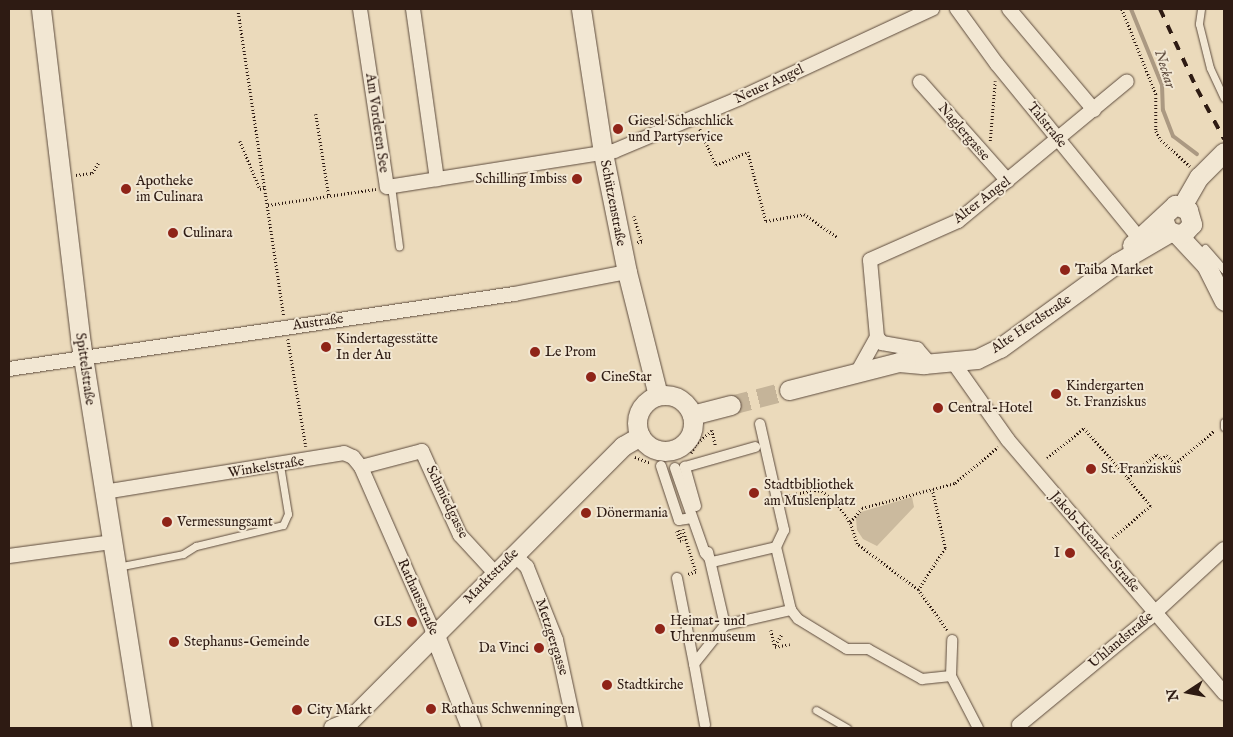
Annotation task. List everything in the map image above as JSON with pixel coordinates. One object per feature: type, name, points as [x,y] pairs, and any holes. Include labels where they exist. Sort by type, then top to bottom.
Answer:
[{"type":"main road","name":"Spittelstraße","points":[[41,9],[83,358],[142,728]]},
{"type":"main road","name":"Schützenstraße","points":[[582,9],[603,153],[627,272],[658,396]]},
{"type":"main road","name":"Alte Herdstraße","points":[[1175,227],[1169,208],[1182,206],[1200,177],[1224,152]]},
{"type":"main road","name":"Alte Herdstraße","points":[[1117,263],[1139,238],[1175,227]]},
{"type":"main road","name":"Alte Herdstraße","points":[[789,390],[899,362],[930,364],[977,359],[1000,348],[1117,263],[1175,227]]},
{"type":"main road","points":[[1175,227],[1205,256],[1224,301]]},
{"type":"main road","points":[[658,396],[675,396],[682,401],[692,415],[690,436],[675,450],[655,450],[640,436],[636,426],[641,407],[658,396]]},
{"type":"main road","points":[[692,415],[732,405]]},
{"type":"main road","name":"Marktstraße","points":[[342,726],[623,446],[640,436]]},
{"type":"main road","name":"Rathausstraße","points":[[434,633],[471,728]]},
{"type":"street","name":"Am Vorderen See","points":[[360,9],[389,187],[603,153]]},
{"type":"street","points":[[413,9],[437,179]]},
{"type":"street","name":"Neuer Angel","points":[[603,153],[695,117],[932,9]]},
{"type":"street","name":"Talstraße","points":[[957,9],[998,64],[1139,238]]},
{"type":"street","points":[[1009,9],[1094,110]]},
{"type":"street","name":"Alter Angel","points":[[877,337],[870,260],[958,221],[1127,81]]},
{"type":"street","name":"Naglergasse","points":[[920,82],[1008,181]]},
{"type":"street","name":"Austraße","points":[[9,369],[514,294],[627,272]]},
{"type":"street","points":[[857,373],[877,337],[882,343],[917,349],[930,364]]},
{"type":"street","points":[[972,386],[977,359]]},
{"type":"street","name":"Jakob-Kienzle-Straße","points":[[953,362],[972,386],[1008,440],[1224,694]]},
{"type":"street","points":[[760,424],[784,530],[776,547],[791,610],[798,619],[847,649],[868,649],[922,679],[950,676]]},
{"type":"street","points":[[680,467],[719,455],[755,447]]},
{"type":"street","name":"Schmiedgasse","points":[[361,466],[422,451],[460,536],[495,572]]},
{"type":"street","name":"Winkelstraße","points":[[104,492],[280,465],[344,453],[353,457],[361,466]]},
{"type":"street","name":"Rathausstraße","points":[[361,466],[434,633]]},
{"type":"street","points":[[661,466],[679,520],[692,518]]},
{"type":"street","points":[[680,467],[692,518],[704,553],[710,557],[776,547]]},
{"type":"street","points":[[680,467],[696,506]]},
{"type":"street","points":[[9,556],[113,542]]},
{"type":"street","name":"Uhlandstraße","points":[[1017,727],[1156,612],[1224,549]]},
{"type":"street","name":"Metzgergasse","points":[[513,554],[527,567],[556,640],[575,728]]},
{"type":"street","points":[[710,557],[725,625]]},
{"type":"street","points":[[677,578],[705,725]]},
{"type":"street","points":[[694,664],[725,625],[791,610]]},
{"type":"street","points":[[952,640],[950,676],[978,728]]},
{"type":"lane","points":[[1201,9],[1199,24],[1210,68],[1224,98]]},
{"type":"lane","points":[[389,187],[399,246]]},
{"type":"lane","points":[[1205,256],[1224,270]]},
{"type":"lane","points":[[117,567],[183,554],[196,546],[283,525],[288,514],[280,465]]},
{"type":"lane","points":[[816,710],[847,728]]},
{"type":"path","points":[[238,9],[266,188],[285,327],[295,367],[308,460]]},
{"type":"path","points":[[1122,9],[1156,94],[1156,131],[1161,140],[1193,170]]},
{"type":"path","points":[[988,160],[998,64]]},
{"type":"path","points":[[316,114],[329,196]]},
{"type":"path","points":[[695,117],[716,165],[748,152],[766,221],[804,214],[837,237]]},
{"type":"path","points":[[240,141],[260,189],[266,188]]},
{"type":"path","points":[[268,205],[389,187]]},
{"type":"path","points":[[634,216],[642,242]]},
{"type":"path","points":[[1128,478],[1157,454],[1161,459],[1167,455],[1175,464],[1223,424]]},
{"type":"path","points":[[710,425],[719,455]]},
{"type":"path","points":[[1047,458],[1084,428],[1128,478],[1150,506],[1113,538]]},
{"type":"path","points":[[680,467],[695,445],[712,430]]},
{"type":"path","points":[[850,522],[862,508],[955,483],[1004,443]]},
{"type":"path","points":[[918,590],[945,548],[932,489]]},
{"type":"path","points":[[777,498],[815,490],[822,491],[850,522],[857,544],[918,590],[952,640]]},
{"type":"path","points":[[677,578],[696,572],[681,527],[683,540]]},
{"type":"path","points":[[772,630],[775,647]]},
{"type":"path","points":[[775,647],[782,634]]},
{"type":"path","points":[[775,647],[790,644]]},
{"type":"shaded area","points":[[912,497],[914,507],[877,546],[863,539],[857,530],[856,518],[861,512]]},
{"type":"waterway","name":"Neckar","points":[[1131,9],[1162,85],[1163,110],[1173,136],[1197,154]]},
{"type":"tunnel","points":[[731,405],[789,390]]},
{"type":"railway","points":[[1160,9],[1197,89],[1224,139]]},
{"type":"place","name":"Giesel Schaschlick und Partyservice","points":[[618,129]]},
{"type":"place","name":"Schilling Imbiss","points":[[577,179]]},
{"type":"place","name":"Apotheke im Culinara","points":[[126,189]]},
{"type":"place","name":"Culinara","points":[[173,233]]},
{"type":"place","name":"Taiba Market","points":[[1065,270]]},
{"type":"place","name":"Kindertagesstätte In der Au","points":[[326,347]]},
{"type":"place","name":"Le Prom","points":[[535,352]]},
{"type":"place","name":"CineStar","points":[[591,377]]},
{"type":"place","name":"Kindergarten St. Franziskus","points":[[1056,394]]},
{"type":"place","name":"Central-Hotel","points":[[938,408]]},
{"type":"place","name":"St. Franziskus","points":[[1091,469]]},
{"type":"place","name":"Stadtbibliothek am Muslenplatz","points":[[754,493]]},
{"type":"place","name":"Dönermania","points":[[586,513]]},
{"type":"place","name":"Vermessungsamt","points":[[167,522]]},
{"type":"place","name":"I","points":[[1070,553]]},
{"type":"place","name":"GLS","points":[[412,622]]},
{"type":"place","name":"Heimat- und Uhrenmuseum","points":[[660,629]]},
{"type":"place","name":"Stephanus-Gemeinde","points":[[174,642]]},
{"type":"place","name":"Da Vinci","points":[[539,648]]},
{"type":"place","name":"Stadtkirche","points":[[607,685]]},
{"type":"place","name":"Rathaus Schwenningen","points":[[431,709]]},
{"type":"place","name":"City Markt","points":[[297,710]]}]
